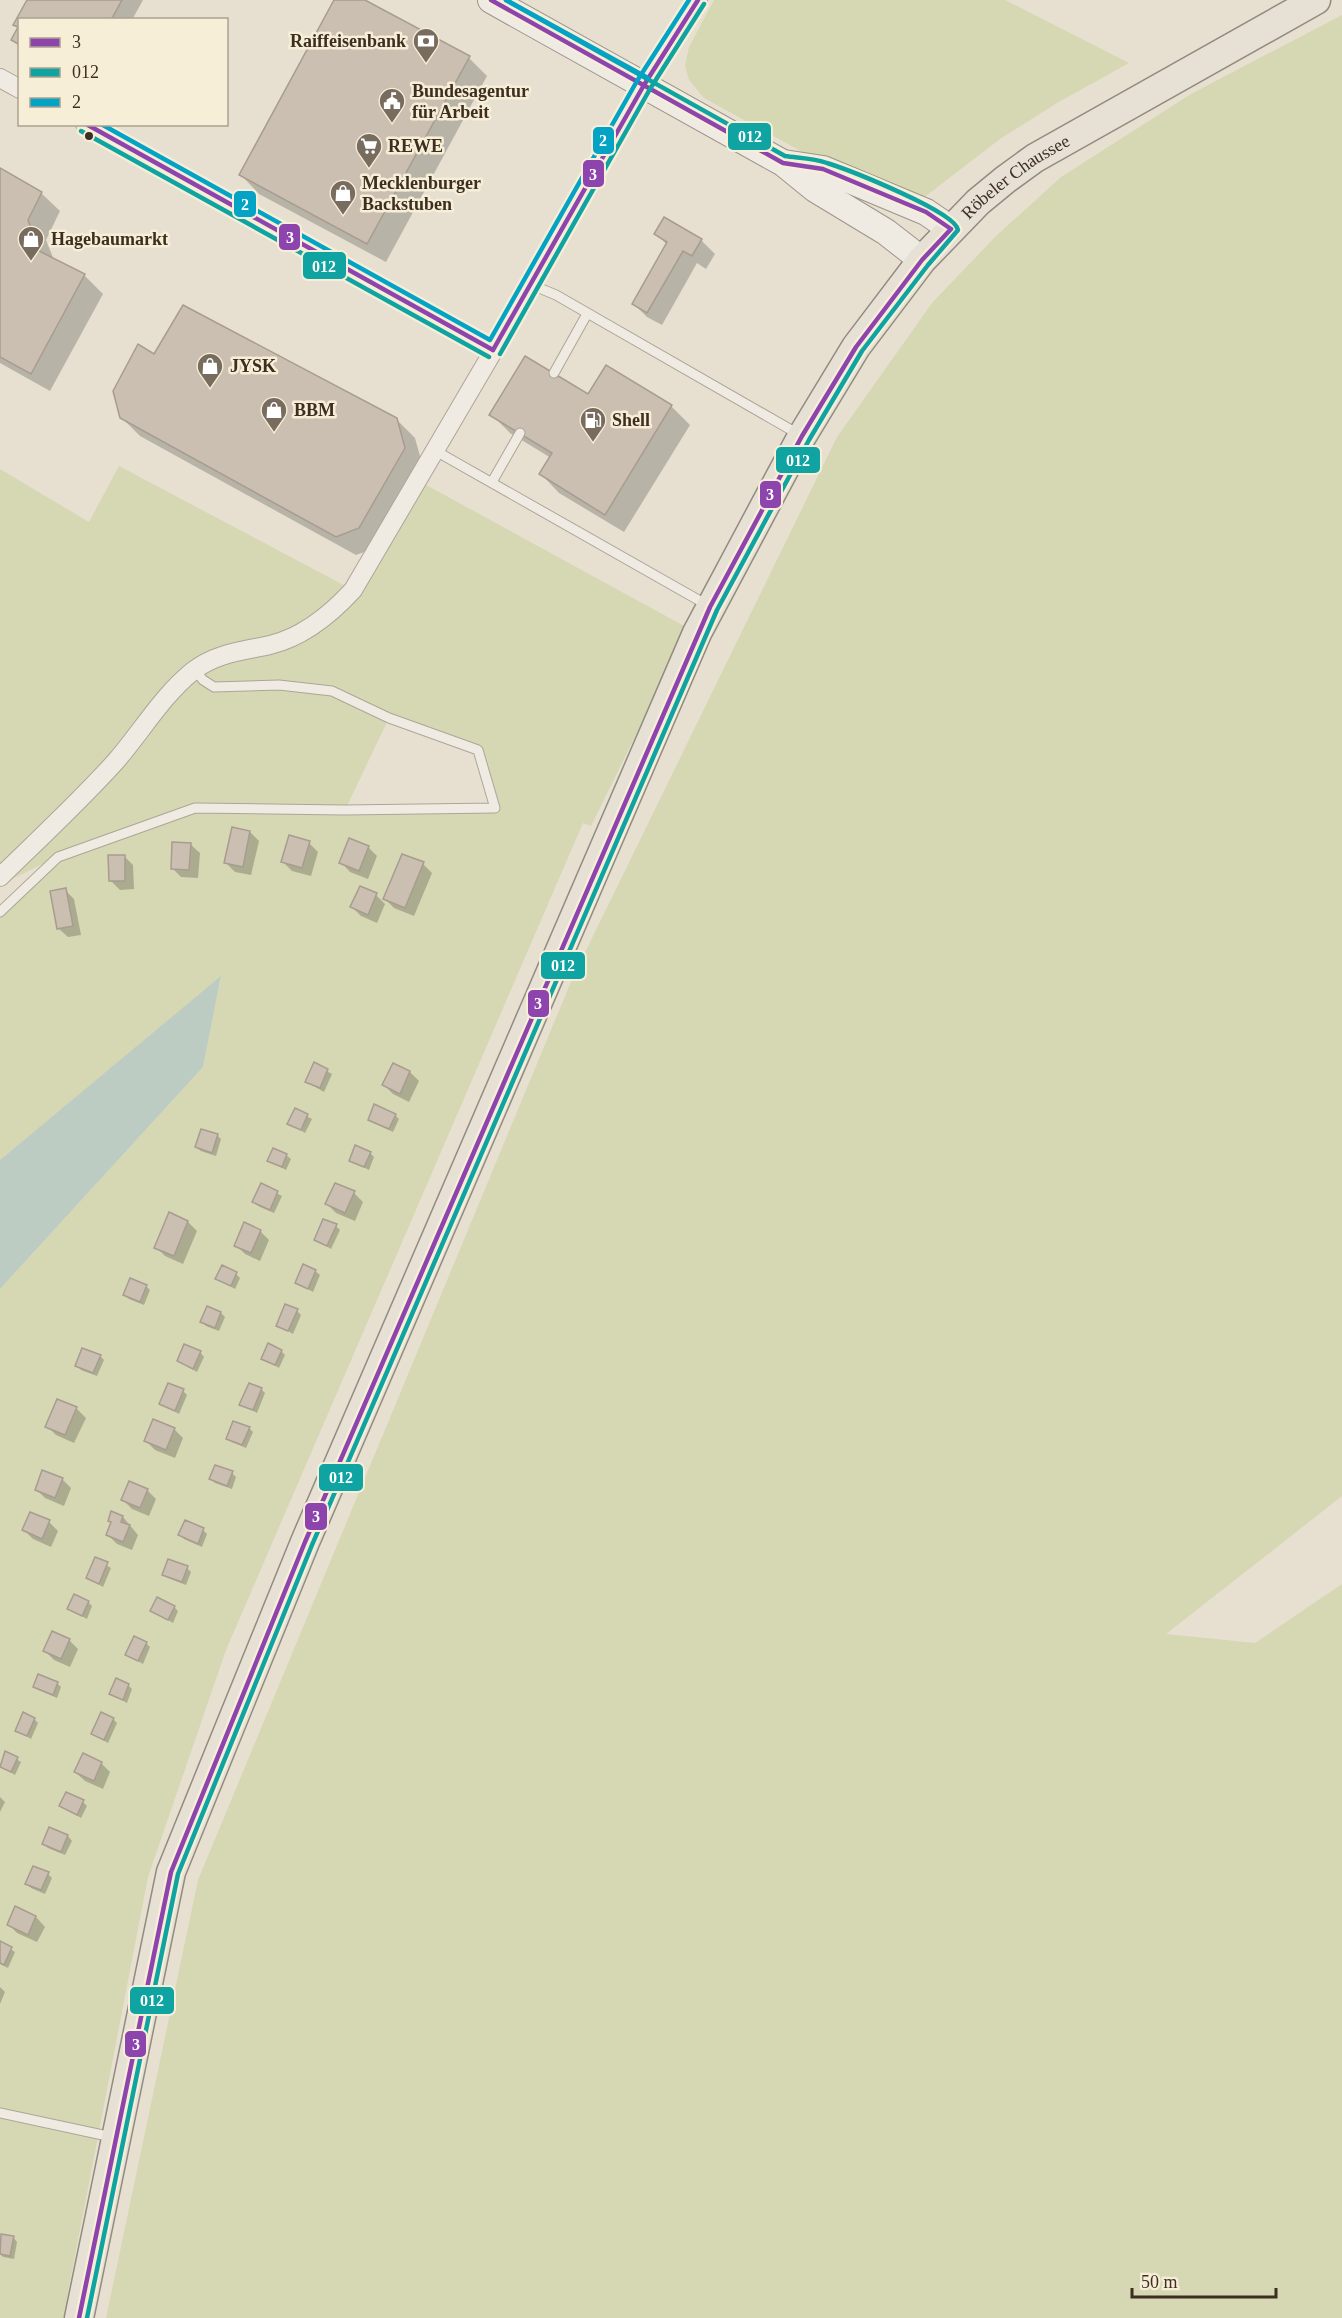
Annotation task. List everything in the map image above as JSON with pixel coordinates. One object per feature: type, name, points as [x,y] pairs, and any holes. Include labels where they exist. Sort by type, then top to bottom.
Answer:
[{"type":"main road","points":[[491,0],[783,163],[815,189],[886,232],[922,260]]},
{"type":"main road","name":"Röbeler Chaussee","points":[[79,2318],[171,1872],[310,1531],[710,607],[802,436],[856,347],[922,260],[951,229],[978,202],[1035,159],[1316,0]]},
{"type":"main road","points":[[783,163],[823,169],[926,212],[951,229]]},
{"type":"street","points":[[0,877],[116,761],[175,687],[195,670],[213,659],[236,650],[272,644],[300,633],[332,612],[353,590],[532,285],[644,85],[698,0]]},
{"type":"street","points":[[0,78],[18,88]]},
{"type":"street","points":[[89,126],[493,350]]},
{"type":"lane","points":[[532,285],[588,314],[802,436]]},
{"type":"lane","points":[[554,373],[588,314]]},
{"type":"lane","points":[[492,482],[520,433]]},
{"type":"lane","points":[[434,450],[710,607]]},
{"type":"lane","points":[[0,912],[58,856],[195,808],[344,810],[495,808],[478,750],[389,718],[332,691],[279,685],[214,687],[203,680],[195,670]]},
{"type":"lane","points":[[0,2113],[116,2138]]},
{"type":"green space","points":[[714,0],[1005,0],[1129,63],[1057,103],[1000,139],[922,199],[817,160],[704,98],[689,80],[685,66],[689,47]]},
{"type":"green space","points":[[1342,15],[1342,1496],[1166,1634],[1255,1643],[1342,1584],[1342,2318],[106,2318],[198,1880],[573,977],[837,437],[932,303],[995,237],[1061,177],[1191,94]]},
{"type":"green space","points":[[119,466],[353,590],[417,480],[697,633],[681,643],[591,826],[583,823],[226,1650],[148,1877],[63,2318],[0,2318],[0,1289],[203,1067],[221,977],[0,1160],[0,912],[55,858],[0,885],[0,469],[89,522]],"holes":[[[389,718],[478,750],[494,808],[345,810]]]},
{"type":"shaded area","points":[[221,976],[203,1067],[0,1289],[0,1160]]},
{"type":"building","points":[[27,0],[122,0],[112,18],[18,18],[18,27],[13,25]]},
{"type":"building","points":[[334,0],[365,0],[470,56],[367,244],[239,175]]},
{"type":"building","points":[[18,27],[18,44],[11,40]]},
{"type":"building","name":"Hagebaumarkt","points":[[0,168],[42,192],[28,220],[39,251],[85,274],[31,374],[0,357]]},
{"type":"building","points":[[664,217],[702,239],[692,256],[683,251],[647,313],[632,304],[667,242],[654,234]]},
{"type":"building","name":"BBM","points":[[183,305],[397,418],[405,448],[359,528],[336,537],[120,418],[113,391],[138,344],[154,354]]},
{"type":"building","name":"Shell","points":[[525,356],[588,394],[606,365],[672,405],[605,515],[539,474],[552,453],[489,415]]},
{"type":"building","points":[[232,827],[250,831],[243,867],[224,863]]},
{"type":"building","points":[[289,835],[310,841],[302,868],[281,862]]},
{"type":"building","points":[[349,838],[369,846],[359,871],[339,863]]},
{"type":"building","points":[[172,842],[191,843],[189,870],[171,869]]},
{"type":"building","points":[[402,854],[424,862],[405,908],[383,899]]},
{"type":"building","points":[[108,855],[125,855],[125,881],[109,881]]},
{"type":"building","points":[[360,886],[377,893],[368,915],[350,907]]},
{"type":"building","points":[[66,888],[73,926],[57,929],[50,891]]},
{"type":"building","points":[[314,1062],[328,1069],[320,1088],[305,1082]]},
{"type":"building","points":[[393,1063],[410,1071],[400,1094],[382,1085]]},
{"type":"building","points":[[374,1104],[396,1114],[389,1129],[368,1120]]},
{"type":"building","points":[[295,1108],[308,1114],[301,1130],[287,1124]]},
{"type":"building","points":[[201,1129],[218,1134],[212,1153],[195,1147]]},
{"type":"building","points":[[355,1145],[371,1152],[364,1167],[349,1161]]},
{"type":"building","points":[[273,1148],[287,1154],[282,1167],[267,1161]]},
{"type":"building","points":[[261,1183],[278,1191],[270,1210],[252,1202]]},
{"type":"building","points":[[335,1183],[355,1191],[345,1213],[325,1204]]},
{"type":"building","points":[[169,1212],[188,1221],[174,1256],[154,1248]]},
{"type":"building","points":[[323,1219],[337,1224],[327,1246],[314,1240]]},
{"type":"building","points":[[244,1222],[261,1230],[251,1253],[234,1246]]},
{"type":"building","points":[[303,1264],[316,1270],[308,1289],[295,1283]]},
{"type":"building","points":[[222,1265],[237,1272],[231,1286],[215,1279]]},
{"type":"building","points":[[130,1278],[147,1285],[140,1302],[123,1295]]},
{"type":"building","points":[[285,1304],[298,1309],[288,1331],[276,1326]]},
{"type":"building","points":[[207,1306],[221,1312],[215,1328],[200,1322]]},
{"type":"building","points":[[268,1343],[282,1350],[275,1365],[261,1359]]},
{"type":"building","points":[[184,1344],[201,1351],[193,1369],[177,1361]]},
{"type":"building","points":[[82,1348],[101,1355],[93,1373],[75,1366]]},
{"type":"building","points":[[168,1383],[184,1389],[175,1411],[159,1404]]},
{"type":"building","points":[[249,1383],[262,1388],[253,1410],[239,1405]]},
{"type":"building","points":[[57,1399],[77,1407],[65,1435],[45,1427]]},
{"type":"building","points":[[153,1419],[175,1428],[166,1450],[144,1441]]},
{"type":"building","points":[[233,1421],[250,1427],[242,1445],[226,1439]]},
{"type":"building","points":[[215,1465],[233,1471],[227,1486],[209,1479]]},
{"type":"building","points":[[42,1470],[63,1478],[55,1498],[35,1490]]},
{"type":"building","points":[[129,1481],[148,1489],[140,1508],[121,1500]]},
{"type":"building","points":[[111,1511],[123,1516],[121,1522],[130,1525],[123,1542],[106,1535],[111,1522],[108,1521]]},
{"type":"building","points":[[30,1512],[50,1520],[42,1539],[22,1530]]},
{"type":"building","points":[[185,1520],[204,1528],[198,1544],[178,1535]]},
{"type":"building","points":[[95,1557],[108,1562],[99,1584],[86,1578]]},
{"type":"building","points":[[168,1559],[188,1566],[182,1582],[162,1575]]},
{"type":"building","points":[[74,1594],[89,1601],[82,1616],[67,1609]]},
{"type":"building","points":[[157,1597],[175,1606],[168,1620],[150,1611]]},
{"type":"building","points":[[52,1631],[70,1639],[61,1659],[43,1651]]},
{"type":"building","points":[[134,1636],[147,1642],[138,1661],[125,1655]]},
{"type":"building","points":[[38,1674],[58,1682],[53,1695],[33,1687]]},
{"type":"building","points":[[116,1678],[129,1684],[123,1700],[109,1694]]},
{"type":"building","points":[[23,1712],[35,1718],[27,1736],[15,1731]]},
{"type":"building","points":[[101,1712],[114,1718],[104,1740],[91,1734]]},
{"type":"building","points":[[5,1751],[18,1757],[11,1772],[0,1767]]},
{"type":"building","points":[[83,1753],[102,1762],[94,1781],[74,1772]]},
{"type":"building","points":[[66,1792],[84,1800],[77,1815],[59,1806]]},
{"type":"building","points":[[49,1827],[68,1835],[61,1852],[42,1844]]},
{"type":"building","points":[[33,1866],[49,1872],[41,1890],[25,1884]]},
{"type":"building","points":[[15,1906],[36,1916],[28,1935],[7,1925]]},
{"type":"building","points":[[0,1941],[12,1947],[4,1965],[0,1963]]},
{"type":"building","points":[[1,2234],[14,2236],[10,2256],[0,2254]]},
{"type":"transit line","name":"3","points":[[79,2318],[171,1872],[305,1542],[710,607],[802,436],[856,347],[922,260],[951,229],[926,212],[823,169],[783,163],[491,0]]},
{"type":"transit line","name":"012","points":[[87,2318],[178,1874],[312,1545],[717,610],[809,440],[862,351],[958,230],[953,222],[940,213],[878,183],[822,161],[785,156],[506,0]]},
{"type":"transit line","name":"2","points":[[506,0],[648,78]]},
{"type":"transit line","name":"2","points":[[105,126],[490,340],[637,81],[689,0]]},
{"type":"transit line","name":"3","points":[[493,350],[644,85],[698,0]]},
{"type":"transit line","name":"012","points":[[500,354],[650,89],[704,4]]},
{"type":"transit line","name":"3","points":[[90,126],[493,350]]},
{"type":"transit line","name":"012","points":[[81,131],[489,357]]},
{"type":"place","name":"Raiffeisenbank","points":[[426,64]]},
{"type":"place","name":"Bundesagentur für Arbeit","points":[[392,124]]},
{"type":"place","name":"REWE","points":[[369,169]]},
{"type":"place","name":"Mecklenburger Backstuben","points":[[343,216]]},
{"type":"place","name":"Hagebaumarkt","points":[[31,262]]},
{"type":"place","name":"JYSK","points":[[210,389]]},
{"type":"place","name":"BBM","points":[[274,433]]},
{"type":"place","name":"Shell","points":[[593,443]]}]
